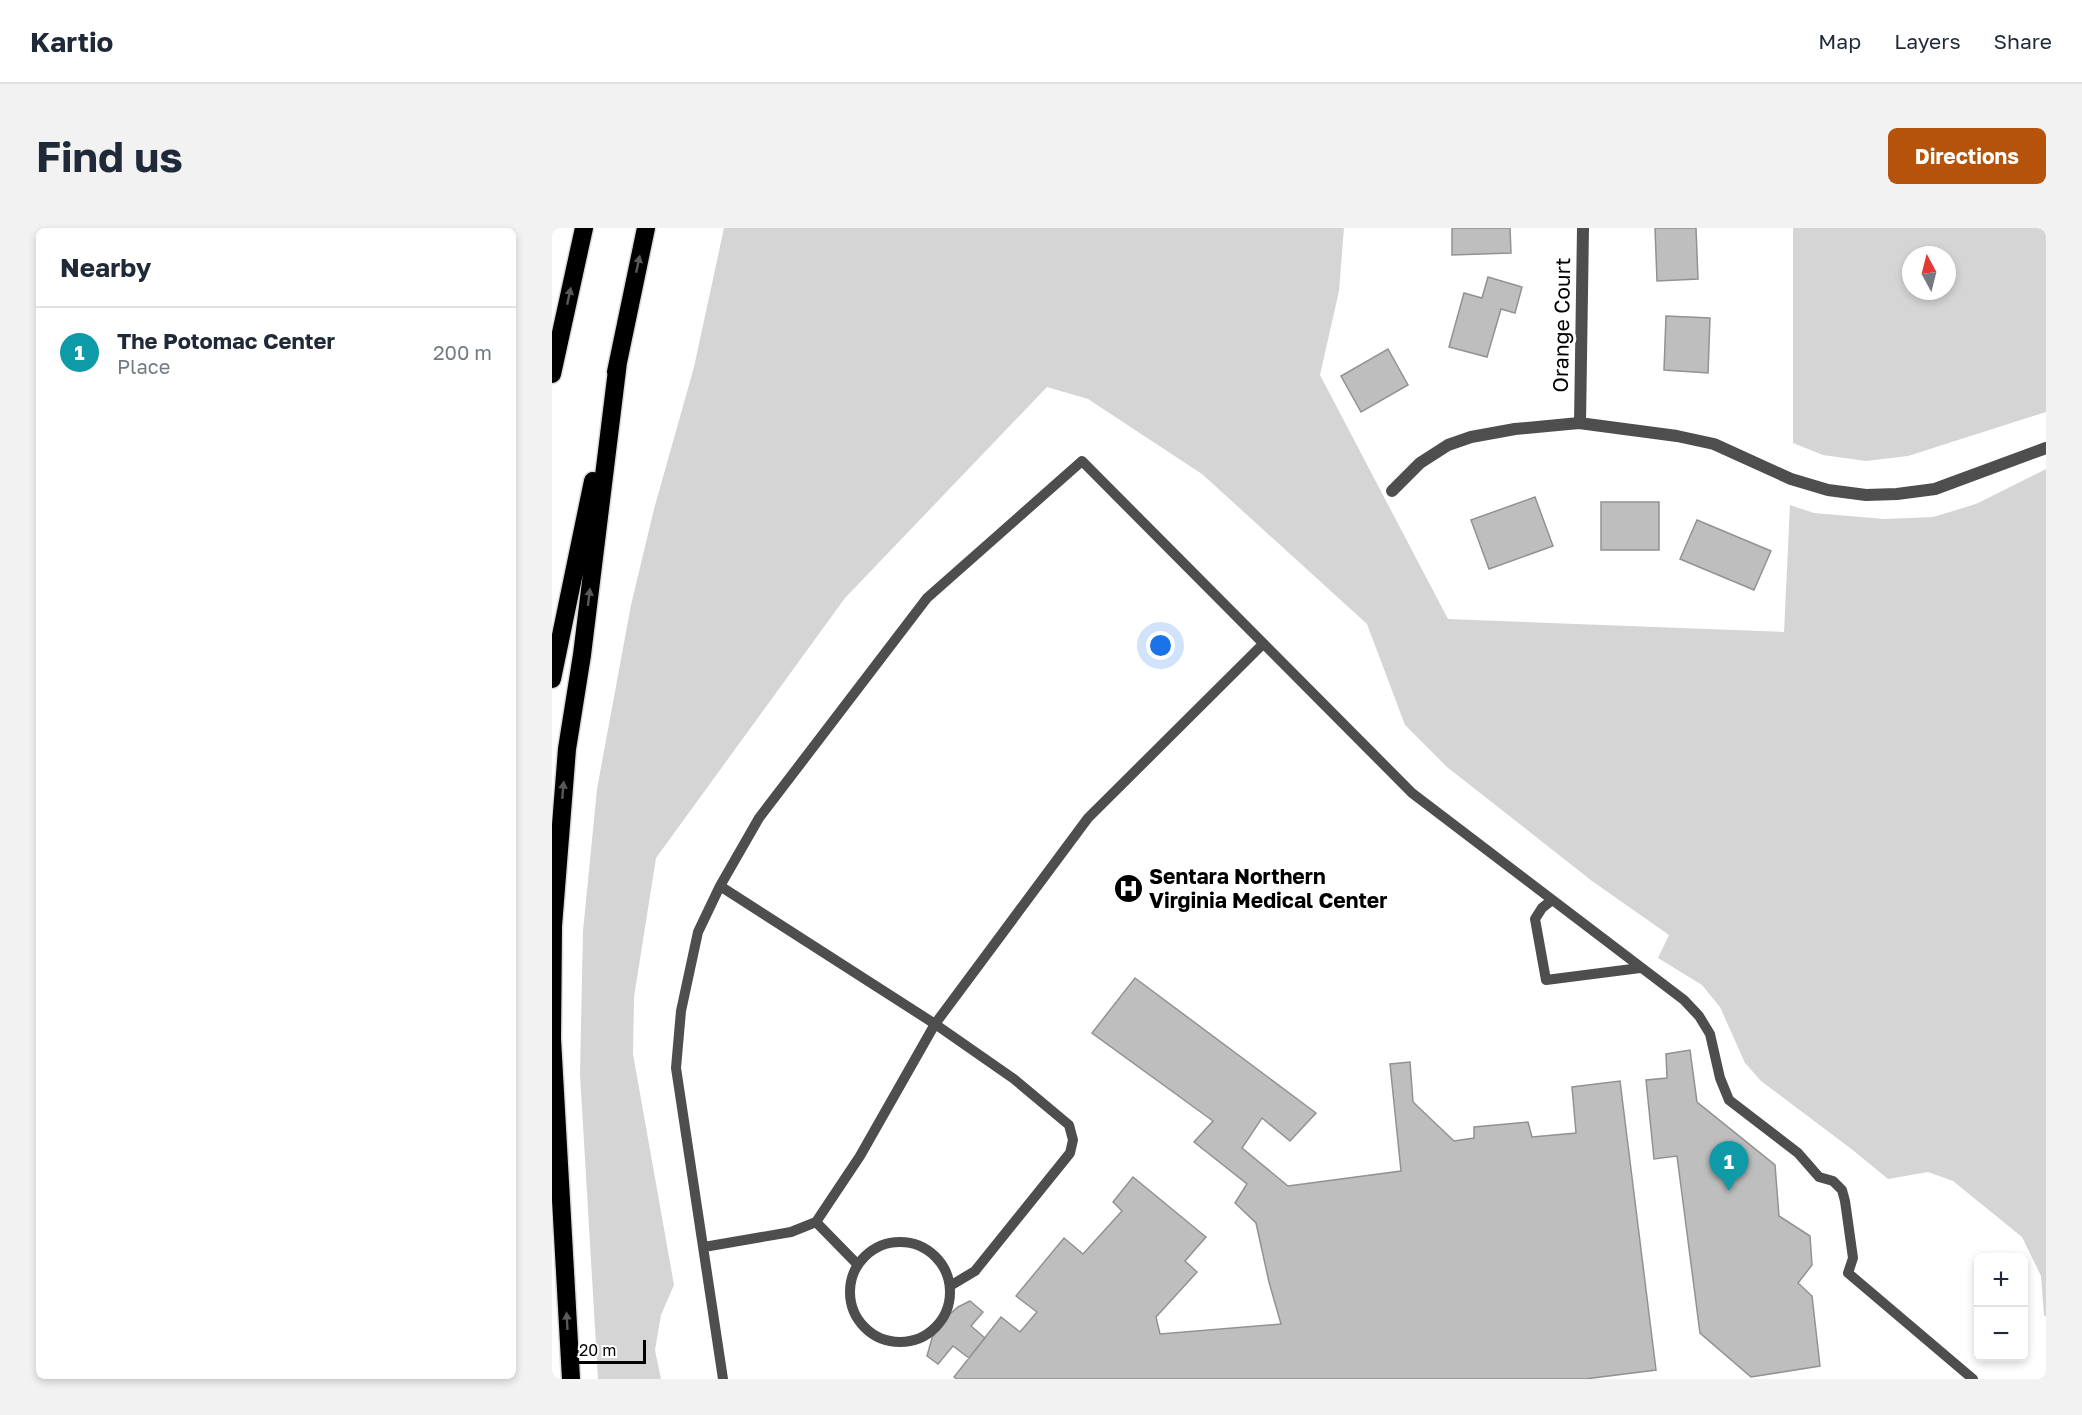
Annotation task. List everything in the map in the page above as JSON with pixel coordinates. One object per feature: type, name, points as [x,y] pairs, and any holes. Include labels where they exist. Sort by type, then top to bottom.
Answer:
[{"type":"highway","points":[[552,374],[584,228]]},
{"type":"highway","points":[[552,679],[646,228]]},
{"type":"highway","points":[[571,1379],[552,1039],[553,926],[567,749],[582,655],[618,362]]},
{"type":"street","name":"Orange Court","points":[[1580,423],[1583,228]]},
{"type":"street","points":[[1392,491],[1420,463],[1448,445],[1471,437],[1515,429],[1580,423],[1677,436],[1714,444],[1791,479],[1828,490],[1866,495],[1935,489],[2046,448]]},
{"type":"lane","points":[[723,1379],[676,1068],[681,1011],[698,932],[720,886],[759,818],[927,598],[1082,461],[1412,793],[1684,1000],[1699,1016],[1710,1034],[1720,1078],[1729,1100],[1798,1153],[1819,1177],[1833,1181],[1842,1190],[1853,1258],[1848,1273],[1973,1379]]},
{"type":"lane","points":[[704,1247],[791,1232],[816,1221],[860,1156],[935,1024],[1088,818],[1263,644]]},
{"type":"lane","points":[[720,886],[935,1024],[1030,1092],[1069,1125],[1074,1140],[1070,1153],[975,1270],[950,1286]]},
{"type":"lane","points":[[1552,900],[1542,908],[1535,919],[1546,980],[1640,968]]},
{"type":"lane","points":[[816,1221],[858,1265]]},
{"type":"lane","points":[[891,1242],[908,1242],[929,1251],[946,1270],[950,1286],[950,1299],[940,1323],[928,1334],[904,1342],[888,1341],[868,1330],[853,1309],[850,1297],[851,1284],[858,1265],[868,1254],[891,1242]]},
{"type":"shaded area","points":[[724,228],[1344,228],[1339,291],[1320,375],[1448,619],[1784,632],[1790,505],[1814,513],[1884,519],[1933,517],[1976,504],[2046,469],[2046,1317],[2041,1276],[2022,1237],[1953,1181],[1928,1172],[1888,1179],[1761,1081],[1745,1063],[1720,1007],[1702,985],[1658,958],[1669,935],[1592,881],[1447,767],[1405,725],[1367,624],[1202,474],[1088,399],[1047,387],[845,598],[656,858],[634,997],[633,1054],[674,1285],[661,1315],[655,1350],[661,1379],[598,1379],[580,1074],[583,931],[597,789],[631,605],[654,509],[694,367]]},
{"type":"shaded area","points":[[1793,228],[2046,228],[2046,412],[1908,456],[1866,461],[1823,455],[1793,443]]},
{"type":"building","points":[[1452,228],[1510,228],[1511,253],[1452,255]]},
{"type":"building","points":[[1655,228],[1696,228],[1698,279],[1657,281]]},
{"type":"building","points":[[1488,277],[1522,287],[1515,313],[1501,309],[1487,357],[1449,347],[1464,293],[1482,298]]},
{"type":"building","points":[[1666,316],[1710,318],[1708,373],[1664,370]]},
{"type":"building","points":[[1388,349],[1408,385],[1361,412],[1341,376]]},
{"type":"building","points":[[1535,497],[1553,546],[1489,569],[1471,520]]},
{"type":"building","points":[[1601,502],[1659,502],[1659,550],[1601,550]]},
{"type":"building","points":[[1697,520],[1771,551],[1754,590],[1680,559]]},
{"type":"building","points":[[1135,978],[1316,1113],[1290,1141],[1262,1118],[1242,1148],[1288,1186],[1401,1171],[1390,1064],[1410,1062],[1413,1102],[1454,1141],[1474,1138],[1474,1127],[1528,1122],[1532,1137],[1576,1133],[1572,1087],[1620,1081],[1656,1370],[1585,1379],[957,1379],[954,1377],[1001,1317],[1020,1332],[1037,1312],[1016,1296],[1064,1238],[1083,1254],[1122,1211],[1113,1202],[1133,1177],[1206,1237],[1185,1261],[1197,1272],[1156,1317],[1160,1334],[1281,1324],[1256,1223],[1235,1203],[1247,1184],[1194,1142],[1213,1121],[1092,1033]]},
{"type":"building","points":[[1690,1050],[1697,1102],[1775,1165],[1779,1216],[1810,1236],[1812,1265],[1798,1283],[1812,1296],[1820,1366],[1751,1377],[1700,1333],[1677,1156],[1654,1159],[1646,1080],[1667,1078],[1666,1054]]},
{"type":"building","points":[[970,1301],[983,1312],[971,1326],[985,1338],[969,1358],[953,1346],[938,1364],[927,1356],[932,1338],[944,1319],[958,1307]]},
{"type":"place","name":"Sentara Northern Virginia Medical Center","points":[[1128,889]]},
{"type":"place","name":"The Potomac Center","points":[[1729,1191]]}]
